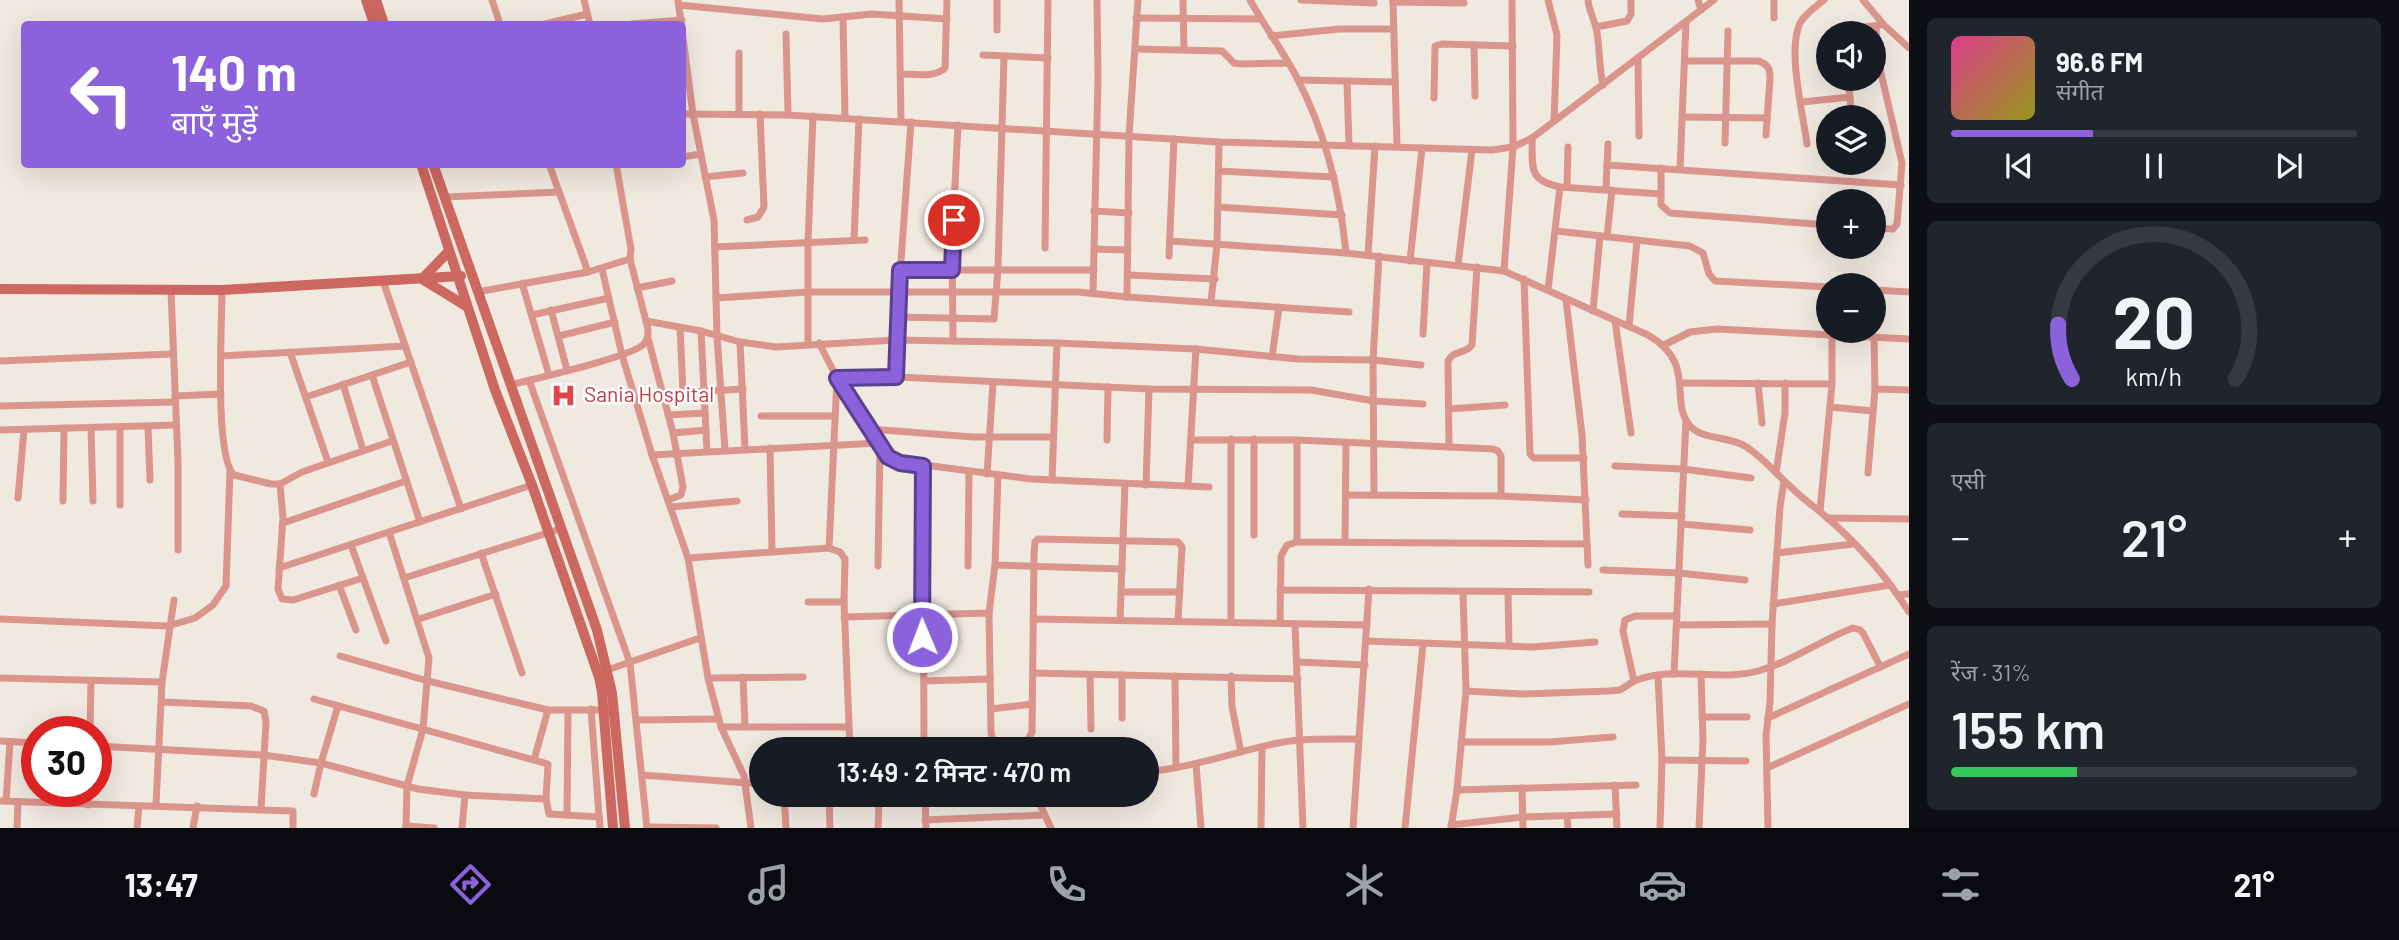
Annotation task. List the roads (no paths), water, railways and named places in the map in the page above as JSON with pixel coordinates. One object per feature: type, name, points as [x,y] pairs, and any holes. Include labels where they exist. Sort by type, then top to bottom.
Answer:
[{"type":"main road","points":[[366,0],[373,21]]},
{"type":"main road","points":[[376,0],[383,21]]},
{"type":"main road","points":[[422,168],[495,390],[532,485],[595,664],[602,692],[613,828]]},
{"type":"main road","points":[[433,168],[597,630],[615,710],[625,828]]},
{"type":"main road","points":[[422,279],[449,251]]},
{"type":"main road","points":[[0,289],[222,290],[471,275]]},
{"type":"main road","points":[[422,279],[466,306]]},
{"type":"street","points":[[492,0],[499,21]]},
{"type":"street","points":[[584,0],[589,21]]},
{"type":"street","points":[[899,0],[901,121]]},
{"type":"street","points":[[901,74],[935,74],[941,73],[945,68],[947,0]]},
{"type":"street","points":[[997,0],[997,30]]},
{"type":"street","points":[[1045,248],[1048,0]]},
{"type":"street","points":[[1093,293],[1097,0]]},
{"type":"street","points":[[1127,297],[1129,136],[1138,0]]},
{"type":"street","points":[[1183,0],[1184,50]]},
{"type":"street","points":[[1250,0],[1298,80],[1326,145],[1342,215],[1346,253]]},
{"type":"street","points":[[1301,0],[1374,3]]},
{"type":"street","points":[[1504,271],[1513,147],[1512,0]]},
{"type":"street","points":[[1548,0],[1557,35],[1554,121]]},
{"type":"street","points":[[1588,0],[1596,27],[1598,67],[1603,85]]},
{"type":"street","points":[[1596,27],[1627,21],[1631,14],[1631,0]]},
{"type":"street","points":[[1698,0],[1701,10]]},
{"type":"street","points":[[686,114],[813,116],[1219,142],[1472,150],[1513,147],[1532,138],[1714,0]]},
{"type":"street","points":[[1774,0],[1774,18]]},
{"type":"street","points":[[1807,144],[1796,64],[1797,35],[1801,23],[1824,0]]},
{"type":"street","points":[[1863,0],[1877,21]]},
{"type":"street","points":[[1396,146],[1393,1],[1464,5]]},
{"type":"street","points":[[669,21],[682,20],[679,3],[823,19],[873,14],[947,19]]},
{"type":"street","points":[[558,21],[587,14]]},
{"type":"street","points":[[843,17],[845,118]]},
{"type":"street","points":[[1136,18],[1260,19]]},
{"type":"street","points":[[1681,169],[1686,22]]},
{"type":"street","points":[[1886,28],[1906,38],[1909,48]]},
{"type":"street","points":[[1271,36],[1328,30],[1392,29]]},
{"type":"street","points":[[1725,143],[1728,31]]},
{"type":"street","points":[[786,34],[788,115]]},
{"type":"street","points":[[1475,45],[1475,96]]},
{"type":"street","points":[[1434,98],[1435,46],[1513,46]]},
{"type":"street","points":[[1136,49],[1222,51],[1234,63],[1288,63]]},
{"type":"street","points":[[739,52],[739,113]]},
{"type":"street","points":[[983,55],[1048,58]]},
{"type":"street","points":[[897,317],[994,319],[1004,56]]},
{"type":"street","points":[[1639,58],[1639,136]]},
{"type":"street","points":[[1686,61],[1759,61],[1766,64],[1770,70],[1766,135]]},
{"type":"street","points":[[686,70],[714,220],[717,336],[725,450]]},
{"type":"street","points":[[1298,80],[1393,82]]},
{"type":"street","points":[[1347,82],[1349,146]]},
{"type":"street","points":[[1849,91],[1851,105]]},
{"type":"street","points":[[1886,91],[1902,163],[1896,227],[1886,229]]},
{"type":"street","points":[[1802,102],[1850,97]]},
{"type":"street","points":[[747,220],[758,217],[764,207],[761,114]]},
{"type":"street","points":[[808,344],[808,242],[813,116]]},
{"type":"street","points":[[1683,117],[1767,118]]},
{"type":"street","points":[[854,240],[859,119]]},
{"type":"street","points":[[896,377],[897,317],[911,122]]},
{"type":"street","points":[[953,341],[952,270],[958,125]]},
{"type":"street","points":[[1532,138],[1533,164],[1537,178],[1544,184],[1661,194]]},
{"type":"street","points":[[1169,256],[1174,139]]},
{"type":"street","points":[[1211,302],[1217,244],[1219,142]]},
{"type":"street","points":[[1592,311],[1609,190],[1608,144]]},
{"type":"street","points":[[1367,254],[1375,146]]},
{"type":"street","points":[[1548,290],[1568,147]]},
{"type":"street","points":[[1410,261],[1422,148]]},
{"type":"street","points":[[1458,265],[1472,150]]},
{"type":"street","points":[[686,156],[701,154]]},
{"type":"street","points":[[1607,165],[1900,185]]},
{"type":"street","points":[[550,168],[588,272]]},
{"type":"street","points":[[617,168],[630,259],[677,453],[683,493],[670,503]]},
{"type":"street","points":[[1661,168],[1663,208],[1670,213],[1816,224]]},
{"type":"street","points":[[1219,171],[1334,177]]},
{"type":"street","points":[[705,177],[743,173]]},
{"type":"street","points":[[444,197],[559,192]]},
{"type":"street","points":[[1217,207],[1342,215]]},
{"type":"street","points":[[1094,211],[1129,213]]},
{"type":"street","points":[[1556,231],[1697,248],[1703,253],[1709,274],[1715,281],[1816,286]]},
{"type":"street","points":[[715,247],[865,240]]},
{"type":"street","points":[[1629,326],[1637,241]]},
{"type":"street","points":[[1170,242],[1367,254],[1504,271],[1629,326],[1664,345],[1678,367],[1686,419],[1674,674]]},
{"type":"street","points":[[1094,249],[1128,250]]},
{"type":"street","points":[[1374,495],[1373,360],[1379,256]]},
{"type":"street","points":[[477,292],[602,269],[630,259]]},
{"type":"street","points":[[1423,334],[1427,263]]},
{"type":"street","points":[[1449,447],[1448,361],[1453,354],[1465,351],[1472,345],[1478,267]]},
{"type":"street","points":[[602,269],[622,355],[652,455],[688,558],[699,638],[708,678],[720,723],[747,785],[751,828]]},
{"type":"street","points":[[900,270],[1094,271]]},
{"type":"street","points":[[1128,275],[1215,279]]},
{"type":"street","points":[[1524,279],[1530,454],[1534,458],[1584,458]]},
{"type":"street","points":[[383,281],[461,509]]},
{"type":"street","points":[[637,288],[672,281]]},
{"type":"street","points":[[522,283],[549,375]]},
{"type":"street","points":[[0,619],[168,626],[195,618],[213,605],[226,586],[230,471],[225,456],[221,394],[222,290]]},
{"type":"street","points":[[171,291],[178,550]]},
{"type":"street","points":[[1886,291],[1909,292]]},
{"type":"street","points":[[716,298],[808,292],[1093,293],[1349,312]]},
{"type":"street","points":[[532,315],[609,298]]},
{"type":"street","points":[[1566,300],[1584,458],[1588,565]]},
{"type":"street","points":[[1272,357],[1279,307]]},
{"type":"street","points":[[551,310],[567,370]]},
{"type":"street","points":[[646,321],[701,331],[740,342],[776,346],[896,340],[1057,343],[1246,352],[1272,357],[1373,360],[1422,365]]},
{"type":"street","points":[[1615,321],[1631,433]]},
{"type":"street","points":[[559,336],[615,322]]},
{"type":"street","points":[[680,328],[683,391]]},
{"type":"street","points":[[1664,345],[1690,332],[1702,330],[1816,334]]},
{"type":"street","points":[[701,331],[707,451]]},
{"type":"street","points":[[510,385],[622,355],[638,349],[648,337]]},
{"type":"street","points":[[1886,338],[1909,339]]},
{"type":"street","points":[[740,342],[746,449]]},
{"type":"street","points":[[1052,480],[1057,343]]},
{"type":"street","points":[[1820,511],[1832,384],[1832,343]]},
{"type":"street","points":[[1868,473],[1875,389],[1874,343]]},
{"type":"street","points":[[819,344],[879,445],[894,461],[1052,480],[1209,487]]},
{"type":"street","points":[[221,356],[405,346]]},
{"type":"street","points":[[1188,485],[1196,349]]},
{"type":"street","points":[[290,352],[328,462]]},
{"type":"street","points":[[0,361],[172,354]]},
{"type":"street","points":[[306,397],[411,362]]},
{"type":"street","points":[[372,375],[420,522]]},
{"type":"street","points":[[837,378],[896,377],[1108,387],[1311,390],[1374,401],[1423,404]]},
{"type":"street","points":[[829,548],[837,378]]},
{"type":"street","points":[[529,380],[630,663],[647,827],[716,828]]},
{"type":"street","points":[[987,474],[993,383]]},
{"type":"street","points":[[1681,383],[1832,384]]},
{"type":"street","points":[[1758,383],[1762,423]]},
{"type":"street","points":[[1776,473],[1785,413],[1785,383]]},
{"type":"street","points":[[344,384],[363,450]]},
{"type":"street","points":[[1107,440],[1108,387]]},
{"type":"street","points":[[1146,485],[1149,388]]},
{"type":"street","points":[[662,394],[743,389]]},
{"type":"street","points":[[1875,389],[1909,390]]},
{"type":"street","points":[[0,406],[175,399],[221,394]]},
{"type":"street","points":[[1449,409],[1505,405]]},
{"type":"street","points":[[1830,407],[1873,411]]},
{"type":"street","points":[[668,415],[705,413]]},
{"type":"street","points":[[761,416],[834,416]]},
{"type":"street","points":[[1686,419],[1698,432],[1747,447],[1853,544],[1890,585],[1909,612]]},
{"type":"street","points":[[0,430],[176,425]]},
{"type":"street","points":[[120,427],[120,505]]},
{"type":"street","points":[[148,427],[150,480]]},
{"type":"street","points":[[63,501],[64,428]]},
{"type":"street","points":[[91,428],[93,501]]},
{"type":"street","points":[[870,429],[989,438],[1053,437]]},
{"type":"street","points":[[18,498],[24,430]]},
{"type":"street","points":[[673,433],[706,430]]},
{"type":"street","points":[[1231,439],[1231,622]]},
{"type":"street","points":[[1254,439],[1254,535]]},
{"type":"street","points":[[230,471],[241,478],[280,484],[294,475],[392,440]]},
{"type":"street","points":[[1192,440],[1297,440],[1493,449],[1498,451],[1502,462],[1501,496]]},
{"type":"street","points":[[1297,440],[1297,542]]},
{"type":"street","points":[[1345,542],[1346,443]]},
{"type":"street","points":[[652,455],[879,445]]},
{"type":"street","points":[[878,566],[879,445]]},
{"type":"street","points":[[770,449],[772,551]]},
{"type":"street","points":[[923,466],[924,737]]},
{"type":"street","points":[[1615,466],[1683,469],[1751,478]]},
{"type":"street","points":[[968,566],[969,472]]},
{"type":"street","points":[[993,737],[989,613],[995,565],[998,475]]},
{"type":"street","points":[[282,523],[406,481]]},
{"type":"street","points":[[1768,828],[1767,768],[1772,624],[1784,481]]},
{"type":"street","points":[[280,484],[282,523],[278,589],[282,599],[293,600],[363,578]]},
{"type":"street","points":[[1120,620],[1125,484]]},
{"type":"street","points":[[279,568],[532,485]]},
{"type":"street","points":[[1346,495],[1501,496],[1586,500]]},
{"type":"street","points":[[670,503],[737,501]]},
{"type":"street","points":[[1622,514],[1750,530]]},
{"type":"street","points":[[1827,518],[1909,519]]},
{"type":"street","points":[[404,578],[560,529]]},
{"type":"street","points":[[389,532],[419,619],[429,658],[423,729],[407,786],[406,827],[434,828]]},
{"type":"street","points":[[1031,737],[1034,566],[1035,542],[1038,539],[1180,544],[1178,621]]},
{"type":"street","points":[[1280,622],[1282,551],[1286,545],[1297,542],[1587,544]]},
{"type":"street","points":[[1777,553],[1853,544]]},
{"type":"street","points":[[351,545],[386,641]]},
{"type":"street","points":[[688,558],[829,548],[840,552],[845,559],[844,617],[849,737]]},
{"type":"street","points":[[481,553],[522,673]]},
{"type":"street","points":[[995,565],[1122,569]]},
{"type":"street","points":[[1603,570],[1679,573],[1745,580]]},
{"type":"street","points":[[339,585],[356,630]]},
{"type":"street","points":[[1773,604],[1890,585]]},
{"type":"street","points":[[1353,828],[1369,589]]},
{"type":"street","points":[[1280,590],[1589,592]]},
{"type":"street","points":[[1122,592],[1180,592]]},
{"type":"street","points":[[1464,592],[1466,691],[1451,826],[1523,817],[1616,814]]},
{"type":"street","points":[[1508,592],[1508,646]]},
{"type":"street","points":[[419,619],[496,594]]},
{"type":"street","points":[[1898,595],[1909,594]]},
{"type":"street","points":[[156,806],[162,682],[168,626],[174,600]]},
{"type":"street","points":[[808,601],[844,602]]},
{"type":"street","points":[[844,617],[989,613]]},
{"type":"street","points":[[1634,681],[1623,631],[1625,620],[1635,616],[1677,616]]},
{"type":"street","points":[[1033,619],[1367,625]]},
{"type":"street","points":[[1295,624],[1303,828]]},
{"type":"street","points":[[1677,625],[1772,624]]},
{"type":"street","points":[[1466,691],[1522,694],[1609,691],[1620,690],[1634,681],[1658,676],[1748,673],[1772,666],[1857,628],[1863,633],[1880,666]]},
{"type":"street","points":[[607,670],[699,638]]},
{"type":"street","points":[[1366,641],[1508,646],[1595,642]]},
{"type":"street","points":[[1405,828],[1423,644]]},
{"type":"street","points":[[1768,718],[1909,654]]},
{"type":"street","points":[[340,656],[548,710],[615,710]]},
{"type":"street","points":[[1297,662],[1365,665]]},
{"type":"street","points":[[1032,673],[1298,679]]},
{"type":"street","points":[[1699,828],[1702,760],[1701,674]]},
{"type":"street","points":[[1090,675],[1091,729]]},
{"type":"street","points":[[1122,675],[1122,718]]},
{"type":"street","points":[[1175,676],[1176,768]]},
{"type":"street","points":[[1231,676],[1234,718],[1241,752]]},
{"type":"street","points":[[1658,676],[1662,760],[1660,828]]},
{"type":"street","points":[[743,677],[745,726]]},
{"type":"street","points":[[708,678],[803,677]]},
{"type":"street","points":[[0,678],[162,682]]},
{"type":"street","points":[[924,681],[990,679]]},
{"type":"street","points":[[90,716],[91,681]]},
{"type":"street","points":[[314,699],[548,764],[546,799],[549,814],[599,817]]},
{"type":"street","points":[[163,702],[260,708],[265,716],[261,809]]},
{"type":"street","points":[[990,709],[1032,704]]},
{"type":"street","points":[[1767,768],[1909,704]]},
{"type":"street","points":[[314,794],[338,706]]},
{"type":"street","points":[[567,815],[568,709]]},
{"type":"street","points":[[591,709],[600,828]]},
{"type":"street","points":[[534,760],[548,710]]},
{"type":"street","points":[[1702,717],[1747,716]]},
{"type":"street","points":[[637,720],[745,726],[848,727]]},
{"type":"street","points":[[1461,742],[1549,742],[1613,737]]},
{"type":"street","points":[[1159,770],[1300,740],[1359,739]]},
{"type":"street","points":[[0,741],[21,742]]},
{"type":"street","points":[[10,742],[3,801],[19,802],[17,828]]},
{"type":"street","points":[[112,747],[263,755],[321,763],[407,786],[464,795],[546,799]]},
{"type":"street","points":[[1261,828],[1262,747]]},
{"type":"street","points":[[1662,760],[1746,761]]},
{"type":"street","points":[[1196,764],[1201,828]]},
{"type":"street","points":[[642,775],[747,785]]},
{"type":"street","points":[[1615,785],[1617,828]]},
{"type":"street","points":[[1457,790],[1636,785]]},
{"type":"street","points":[[1522,788],[1523,828]]},
{"type":"street","points":[[462,828],[464,795]]},
{"type":"street","points":[[112,805],[293,811],[293,828]]},
{"type":"street","points":[[137,828],[139,806]]},
{"type":"street","points":[[193,828],[197,806]]},
{"type":"street","points":[[785,807],[786,828]]},
{"type":"street","points":[[829,807],[830,828]]},
{"type":"street","points":[[878,828],[879,807]]},
{"type":"street","points":[[1041,807],[1051,828]]},
{"type":"street","points":[[926,824],[962,824],[1044,815]]},
{"type":"street","points":[[1567,816],[1568,828]]},
{"type":"place","name":"Sania Hospital","points":[[564,395]]}]
